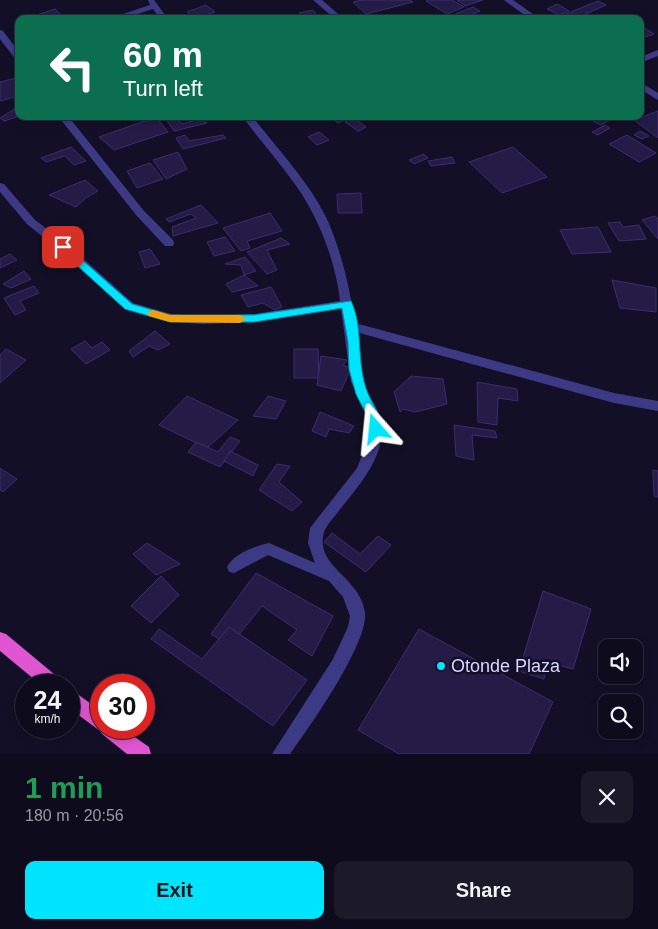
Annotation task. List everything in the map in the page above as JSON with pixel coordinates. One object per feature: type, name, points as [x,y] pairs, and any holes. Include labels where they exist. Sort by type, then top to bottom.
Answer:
[{"type":"highway","points":[[0,640],[41,674]]},
{"type":"highway","points":[[80,706],[90,713]]},
{"type":"highway","points":[[122,739],[142,754]]},
{"type":"street","points":[[318,0],[335,15]]},
{"type":"street","points":[[508,0],[530,15]]},
{"type":"street","points":[[122,15],[152,3],[161,15]]},
{"type":"street","points":[[0,34],[15,47]]},
{"type":"street","points":[[644,58],[658,53]]},
{"type":"street","points":[[644,88],[658,97]]},
{"type":"street","points":[[66,120],[140,214],[169,243]]},
{"type":"street","points":[[250,120],[305,192],[324,224],[337,260],[347,304],[357,382],[374,418],[376,429],[374,443],[362,471],[317,528],[314,539],[316,555],[351,596],[356,607],[358,624],[331,676],[280,754]]},
{"type":"street","points":[[0,186],[31,222],[63,247],[129,306],[170,318],[203,320],[254,318],[347,304]]},
{"type":"street","points":[[351,326],[614,398],[658,406]]},
{"type":"street","points":[[234,567],[258,552],[269,549],[332,576]]},
{"type":"building","points":[[362,0],[410,0],[413,2],[366,14],[353,2]]},
{"type":"building","points":[[452,0],[464,7],[447,14],[426,1]]},
{"type":"building","points":[[457,0],[483,0],[465,6]]},
{"type":"building","points":[[598,1],[606,5],[583,15],[563,15]]},
{"type":"building","points":[[557,4],[569,11],[559,15],[547,9]]},
{"type":"building","points":[[206,5],[215,12],[206,15],[192,15],[187,12]]},
{"type":"building","points":[[473,7],[480,11],[470,15],[453,15]]},
{"type":"building","points":[[55,9],[62,15],[37,15]]},
{"type":"building","points":[[313,10],[317,15],[301,15],[299,13]]},
{"type":"building","points":[[644,28],[654,34],[644,38]]},
{"type":"building","points":[[15,78],[15,97],[0,101],[0,82]]},
{"type":"building","points":[[15,109],[15,118],[4,121],[0,118]]},
{"type":"building","points":[[658,111],[658,138],[634,120],[644,120],[644,116]]},
{"type":"building","points":[[147,120],[158,120],[168,132],[114,150],[99,137]]},
{"type":"building","points":[[167,120],[178,120],[182,124],[196,120],[207,123],[174,131]]},
{"type":"building","points":[[334,120],[345,120],[338,123]]},
{"type":"building","points":[[357,120],[366,127],[358,131],[345,122]]},
{"type":"building","points":[[591,120],[610,120],[601,125]]},
{"type":"building","points":[[605,125],[610,128],[598,135],[592,132]]},
{"type":"building","points":[[640,131],[649,136],[642,139],[634,135]]},
{"type":"building","points":[[319,132],[329,140],[317,145],[308,137]]},
{"type":"building","points":[[185,135],[189,141],[223,135],[226,138],[183,149],[176,138]]},
{"type":"building","points":[[627,135],[656,153],[639,162],[609,144]]},
{"type":"building","points":[[71,147],[86,161],[74,165],[65,156],[46,162],[41,158]]},
{"type":"building","points":[[513,147],[547,177],[502,193],[469,162]]},
{"type":"building","points":[[178,152],[187,169],[166,179],[153,160]]},
{"type":"building","points":[[424,154],[428,158],[414,164],[409,160]]},
{"type":"building","points":[[452,157],[455,163],[431,166],[428,161]]},
{"type":"building","points":[[150,163],[163,179],[137,188],[127,171]]},
{"type":"building","points":[[85,180],[98,191],[87,197],[76,207],[49,195]]},
{"type":"building","points":[[361,193],[362,213],[338,213],[337,194]]},
{"type":"building","points":[[201,205],[218,223],[173,236],[172,227],[196,218],[191,214],[169,222],[166,219]]},
{"type":"building","points":[[270,213],[282,231],[247,241],[250,248],[241,251],[223,228]]},
{"type":"building","points":[[655,216],[658,219],[658,239],[642,220]]},
{"type":"building","points":[[620,222],[623,227],[639,225],[646,239],[619,241],[608,223]]},
{"type":"building","points":[[598,227],[611,252],[572,254],[560,230]]},
{"type":"building","points":[[225,237],[235,251],[214,256],[207,242]]},
{"type":"building","points":[[281,238],[290,244],[267,250],[277,270],[267,274],[247,252]]},
{"type":"building","points":[[150,249],[160,264],[145,268],[139,252]]},
{"type":"building","points":[[10,254],[17,260],[0,268],[0,259]]},
{"type":"building","points":[[245,257],[256,271],[244,275],[241,265],[225,264]]},
{"type":"building","points":[[24,271],[31,279],[11,288],[3,284]]},
{"type":"building","points":[[244,275],[258,286],[232,292],[226,284]]},
{"type":"building","points":[[612,280],[656,288],[656,312],[620,308]]},
{"type":"building","points":[[34,286],[39,293],[20,301],[26,310],[15,315],[4,298]]},
{"type":"building","points":[[271,287],[282,307],[275,310],[263,303],[248,307],[241,295]]},
{"type":"building","points":[[155,331],[170,344],[158,350],[149,346],[133,357],[129,351]]},
{"type":"building","points":[[85,341],[92,348],[102,342],[110,350],[86,364],[71,349]]},
{"type":"building","points":[[6,349],[26,360],[0,383],[0,355]]},
{"type":"building","points":[[294,349],[318,349],[319,378],[294,378]]},
{"type":"building","points":[[321,356],[347,360],[343,365],[351,368],[341,391],[317,385]]},
{"type":"building","points":[[411,376],[443,379],[447,404],[415,412],[403,409],[400,412],[394,392]]},
{"type":"building","points":[[477,382],[517,389],[518,401],[498,398],[497,425],[478,422]]},
{"type":"building","points":[[187,396],[238,420],[207,448],[159,425]]},
{"type":"building","points":[[268,396],[286,401],[276,419],[253,416]]},
{"type":"building","points":[[320,412],[354,426],[349,433],[329,429],[326,437],[312,431]]},
{"type":"building","points":[[454,425],[495,431],[497,438],[472,435],[474,460],[456,456]]},
{"type":"building","points":[[230,437],[240,441],[220,467],[188,452],[196,442],[218,452]]},
{"type":"building","points":[[230,451],[258,465],[253,476],[224,461]]},
{"type":"building","points":[[277,464],[290,466],[279,482],[302,502],[292,511],[259,490]]},
{"type":"building","points":[[0,468],[17,479],[3,492],[0,490]]},
{"type":"building","points":[[653,470],[658,471],[658,497],[654,496]]},
{"type":"building","points":[[332,533],[360,554],[378,536],[391,545],[366,572],[324,542]]},
{"type":"building","points":[[147,543],[180,564],[156,575],[133,554]]},
{"type":"building","points":[[256,573],[333,616],[312,656],[288,640],[297,630],[262,606],[230,646],[211,634]]},
{"type":"building","points":[[161,576],[179,595],[151,623],[131,606]]},
{"type":"building","points":[[543,591],[591,609],[573,669],[547,662],[544,679],[519,671]]},
{"type":"building","points":[[229,627],[307,680],[273,726],[151,639],[159,629],[202,659]]},
{"type":"building","name":"Otonde Plaza","points":[[419,629],[553,702],[529,754],[399,754],[358,730]]},
{"type":"slow traffic","points":[[153,313],[170,318],[203,320],[240,319]]},
{"type":"place","name":"Otonde Plaza","points":[[441,666]]},
{"type":"route","points":[[63,247],[129,306],[170,318],[203,320],[254,318],[299,313],[347,304],[357,382],[370,408],[376,429]]}]
